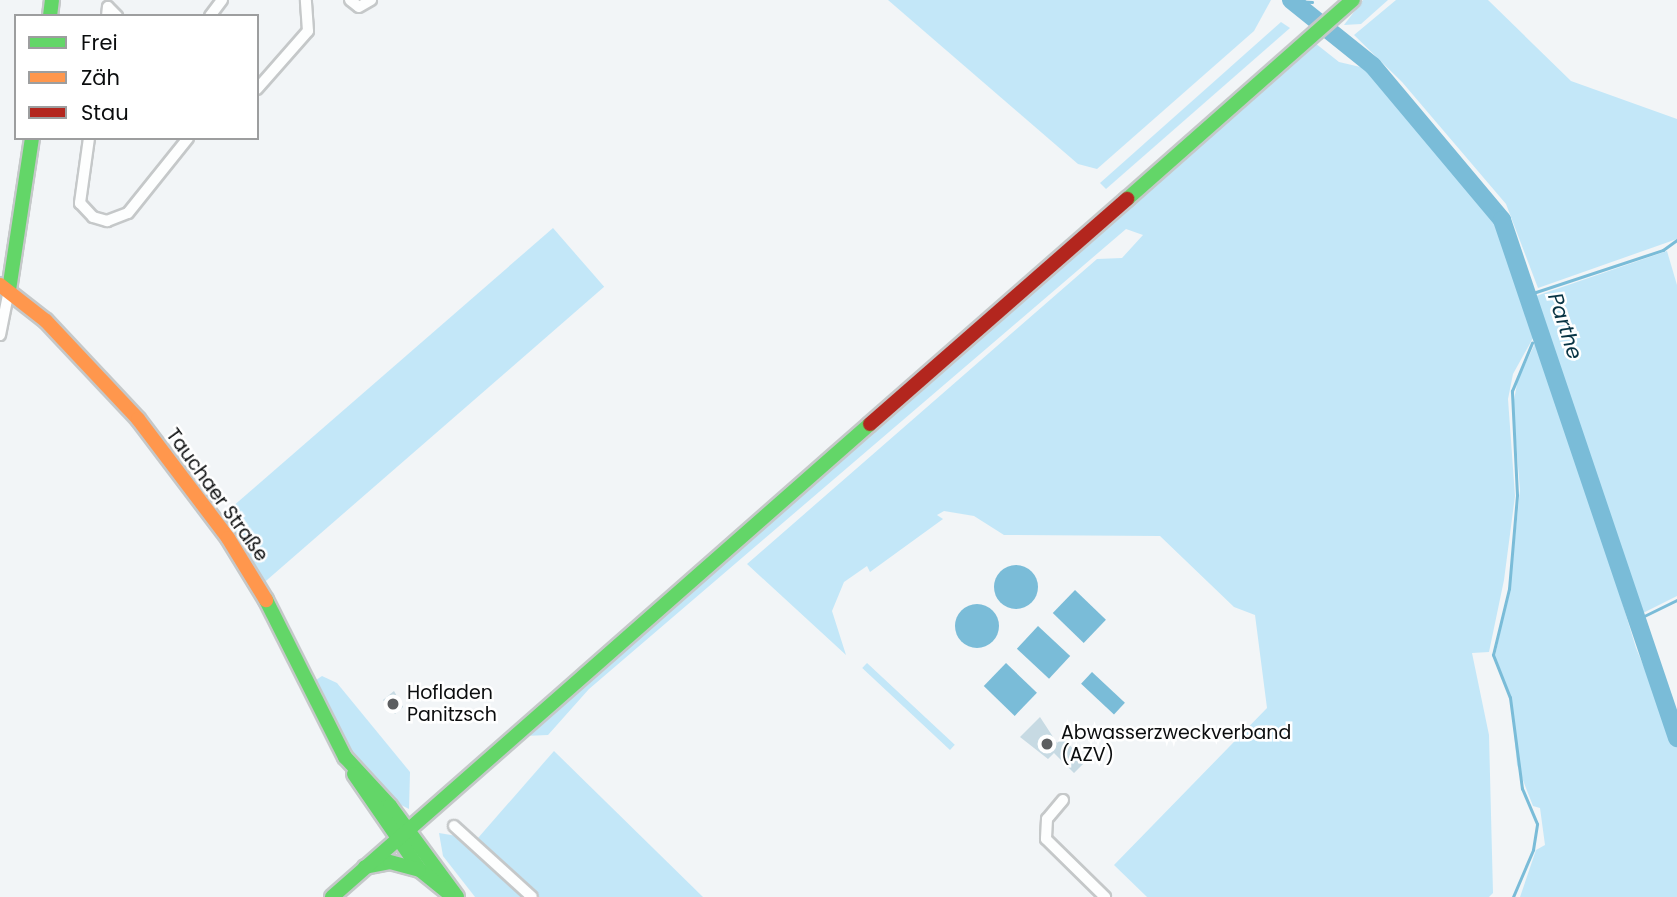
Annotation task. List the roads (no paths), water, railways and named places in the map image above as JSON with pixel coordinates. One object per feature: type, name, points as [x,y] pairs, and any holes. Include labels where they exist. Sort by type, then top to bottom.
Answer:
[{"type":"main road","points":[[332,897],[1349,4]]},
{"type":"main road","points":[[4,288],[32,140]]},
{"type":"main road","name":"Tauchaer Straße","points":[[4,288],[46,321],[138,419],[228,538],[279,622],[345,757],[402,834]]},
{"type":"main road","points":[[402,834],[421,870],[455,897]]},
{"type":"main road","points":[[402,834],[455,897]]},
{"type":"main road","points":[[365,867],[390,862],[421,870]]},
{"type":"street","points":[[259,87],[308,31],[306,0]]},
{"type":"street","points":[[350,0],[359,7],[371,0]]},
{"type":"street","points":[[89,140],[80,203],[93,217],[107,221],[128,213],[186,140]]},
{"type":"street","points":[[0,335],[4,288]]},
{"type":"street","points":[[1063,800],[1047,819],[1045,839],[1105,897]]},
{"type":"street","points":[[454,826],[532,897]]},
{"type":"water","points":[[1016,565],[1031,572],[1038,587],[1031,602],[1016,609],[1001,602],[994,587],[1001,572]]},
{"type":"water","points":[[1075,590],[1106,620],[1084,643],[1053,613]]},
{"type":"water","points":[[977,604],[993,610],[999,626],[993,642],[977,648],[961,642],[955,626],[961,610]]},
{"type":"water","points":[[1038,626],[1070,656],[1049,679],[1017,649]]},
{"type":"water","points":[[1006,663],[1037,693],[1015,716],[984,686]]},
{"type":"water","points":[[1092,672],[1125,703],[1114,714],[1081,684]]},
{"type":"waterway","name":"Parthe","points":[[1291,0],[1373,66],[1502,220],[1677,738]]},
{"type":"waterway","points":[[1293,1],[1312,2]]},
{"type":"waterway","points":[[1530,294],[1663,250],[1677,240]]},
{"type":"waterway","name":"Parthe","points":[[1537,332],[1541,326]]},
{"type":"waterway","points":[[1513,897],[1533,850],[1537,824],[1522,789],[1510,698],[1493,655],[1509,589],[1517,495],[1512,391],[1532,343]]},
{"type":"waterway","points":[[1634,621],[1677,600]]},
{"type":"place","name":"Hofladen Panitzsch","points":[[393,704]]},
{"type":"place","name":"Abwasserzweckverband (AZV)","points":[[1047,744]]}]
